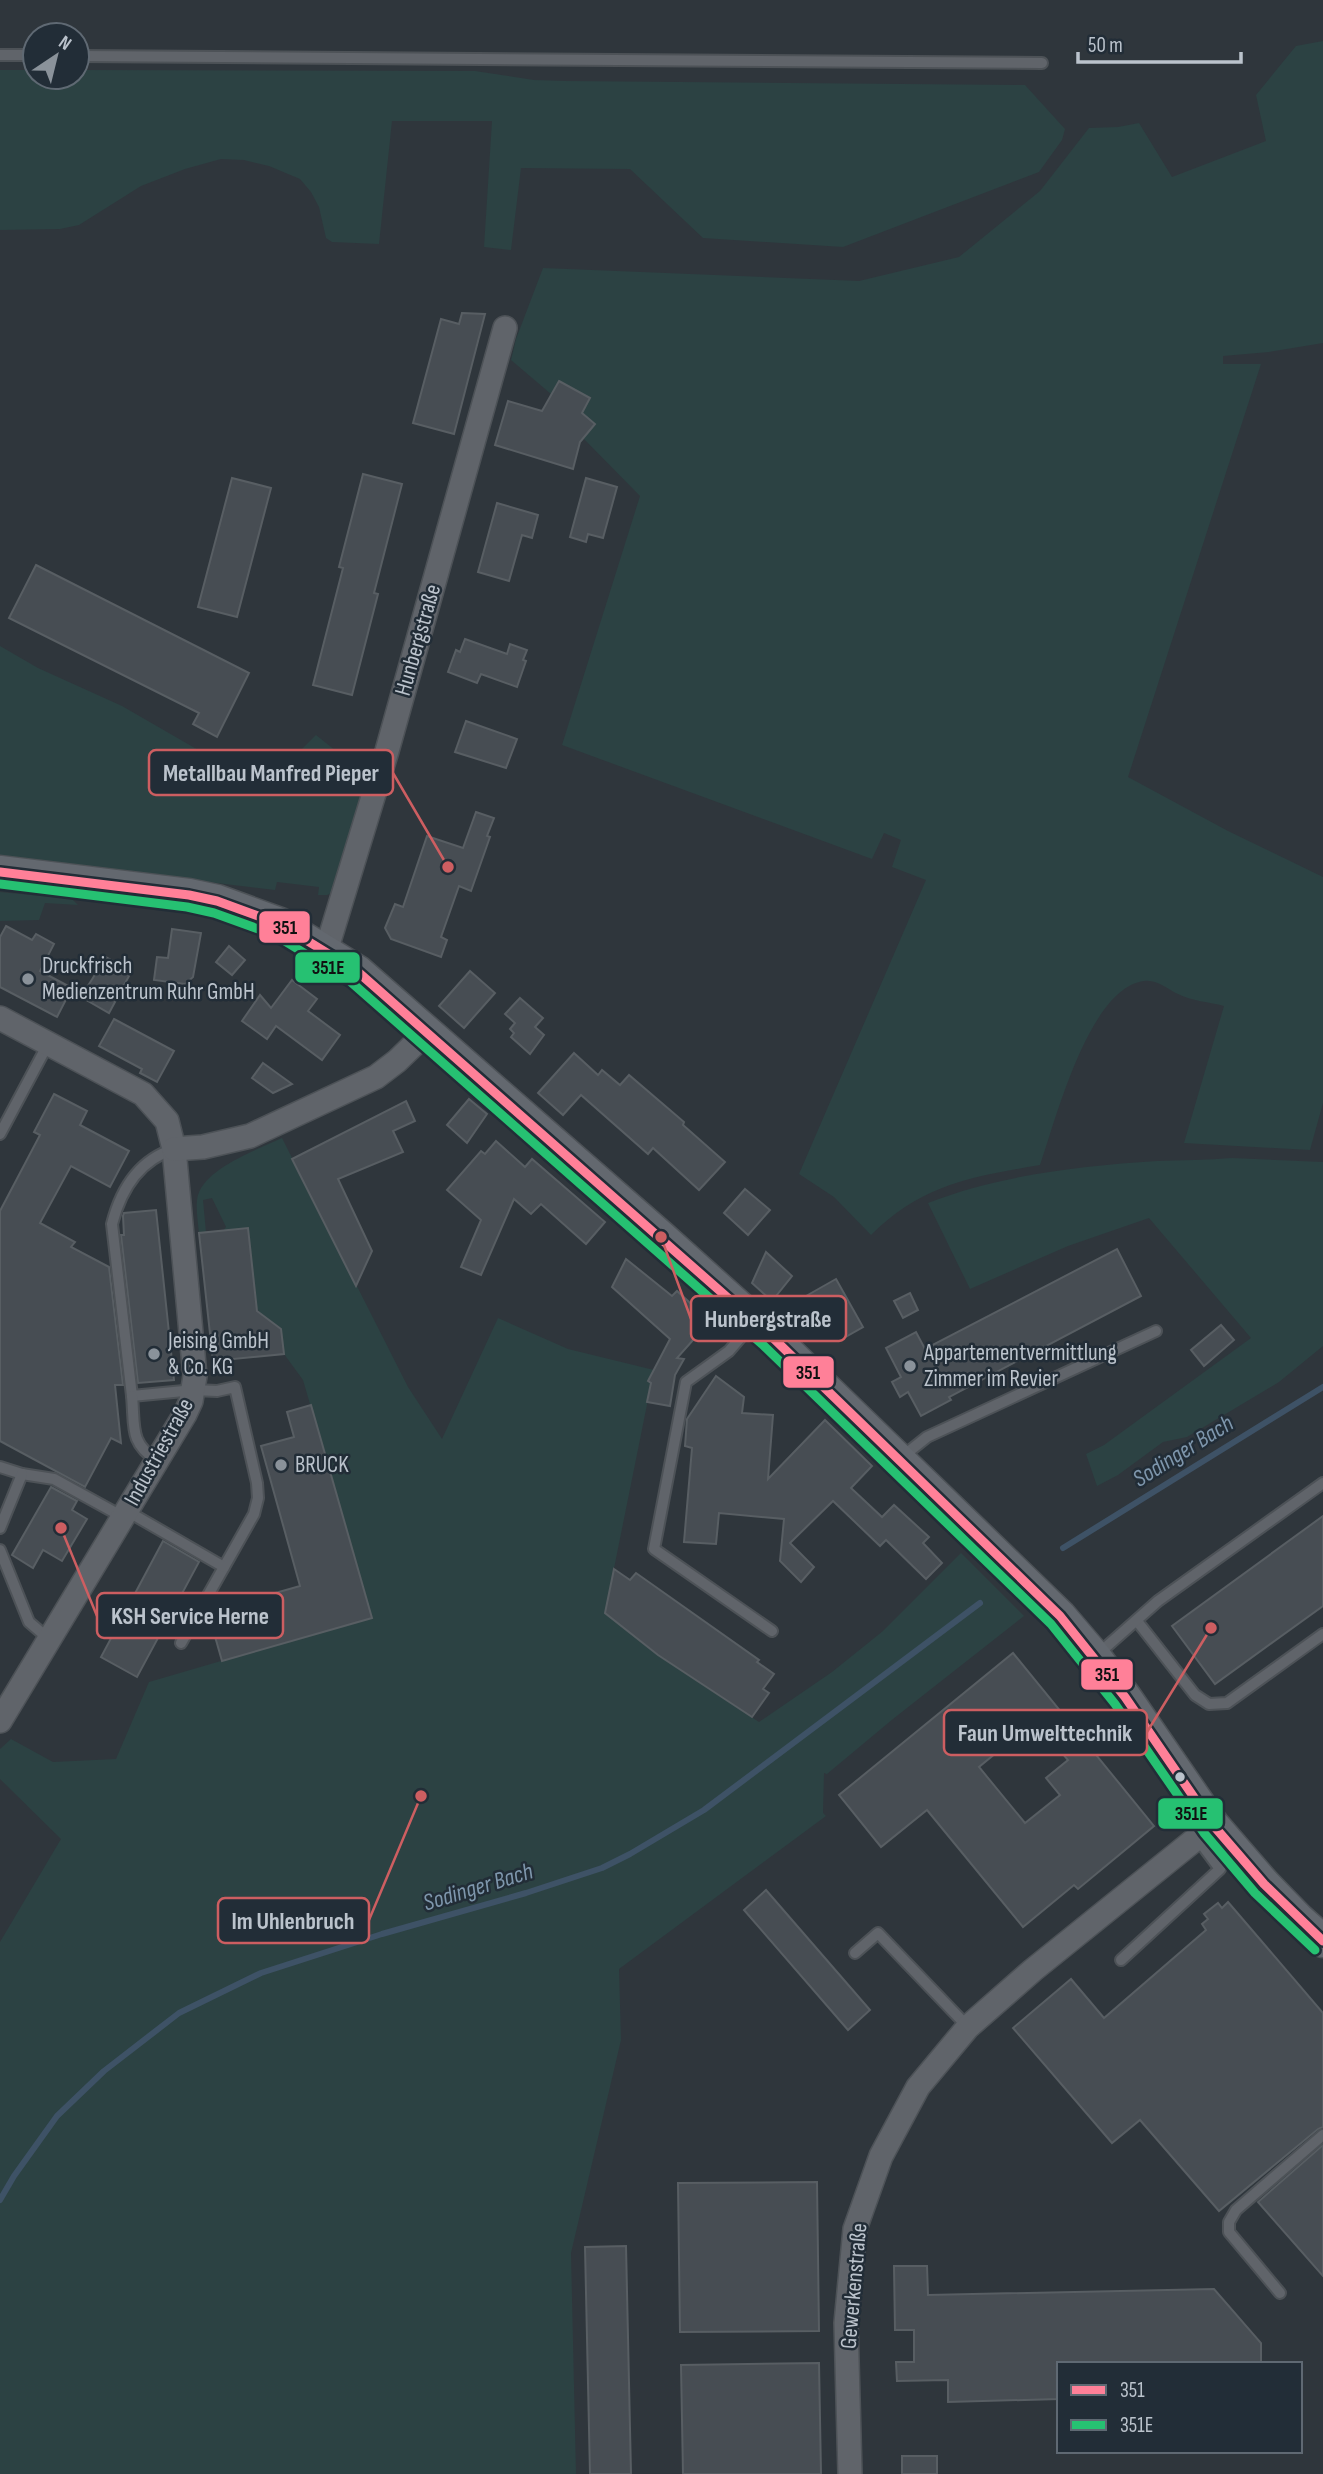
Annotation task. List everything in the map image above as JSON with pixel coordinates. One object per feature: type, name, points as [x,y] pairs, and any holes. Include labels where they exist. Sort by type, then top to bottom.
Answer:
[{"type":"main road","points":[[0,872],[189,895],[217,901],[280,924],[358,972],[755,1321],[1044,1599],[1095,1657],[1205,1831],[1323,1941]]},
{"type":"street","name":"Hunbergstraße","points":[[326,951],[391,738],[505,328]]},
{"type":"street","name":"Industriestraße","points":[[0,1018],[143,1094],[167,1121],[174,1149],[194,1363],[194,1390],[185,1414],[0,1721]]},
{"type":"street","points":[[174,1149],[203,1147],[250,1136],[376,1077],[397,1061],[426,1032]]},
{"type":"street","name":"Gewerkenstraße","points":[[850,2474],[846,2323],[855,2229],[881,2156],[918,2087],[968,2027],[1033,1970],[1205,1831]]},
{"type":"lane","points":[[0,55],[21,55]]},
{"type":"lane","points":[[91,56],[1042,63]]},
{"type":"lane","points":[[0,1134],[48,1044]]},
{"type":"lane","points":[[157,1461],[143,1452],[136,1441],[112,1224],[116,1209],[133,1177],[156,1154],[174,1149]]},
{"type":"lane","points":[[755,1321],[729,1351],[686,1382],[654,1549],[772,1631]]},
{"type":"lane","points":[[900,1459],[927,1437],[1156,1331]]},
{"type":"lane","points":[[132,1396],[194,1390],[217,1391],[235,1387],[257,1483],[258,1498],[254,1514],[181,1643]]},
{"type":"lane","points":[[0,1467],[54,1479],[223,1567]]},
{"type":"lane","points":[[0,1528],[22,1474]]},
{"type":"lane","points":[[1095,1657],[1158,1601],[1323,1483]]},
{"type":"lane","points":[[0,1550],[29,1622],[50,1640]]},
{"type":"lane","points":[[1137,1621],[1195,1695],[1209,1704],[1227,1703],[1323,1634]]},
{"type":"lane","points":[[1121,1960],[1220,1869],[1205,1831]]},
{"type":"lane","points":[[855,1953],[878,1933],[968,2027]]},
{"type":"lane","points":[[1280,2293],[1229,2232],[1229,2222],[1236,2210],[1323,2135]]},
{"type":"green space","points":[[1323,41],[1323,343],[1223,356],[1223,364],[1261,364],[1128,777],[1228,831],[1323,877],[1323,1103],[1310,1150],[1184,1143],[1224,1006],[1189,998],[1158,983],[1144,981],[1124,989],[1107,1006],[1091,1030],[1065,1088],[1040,1165],[949,1185],[910,1204],[871,1235],[834,1197],[799,1174],[926,880],[892,867],[901,840],[884,833],[872,859],[562,745],[640,496],[583,438],[595,424],[575,406],[577,402],[586,406],[589,398],[559,381],[551,394],[511,360],[516,339],[543,268],[859,281],[959,257],[1040,191],[1089,128],[1139,123],[1172,177],[1266,141],[1256,95],[1296,46]]},
{"type":"green space","points":[[0,70],[21,70],[21,91],[91,91],[91,70],[475,71],[534,80],[566,81],[1025,85],[1065,129],[1062,140],[1039,172],[843,247],[703,238],[630,169],[521,168],[511,250],[484,247],[492,121],[392,121],[379,244],[332,242],[326,238],[319,207],[300,179],[269,166],[244,160],[221,159],[141,186],[79,225],[60,229],[0,230]]},
{"type":"green space","points":[[0,646],[38,668],[122,706],[200,751],[256,774],[286,765],[316,735],[365,774],[369,787],[336,891],[318,895],[319,887],[277,882],[275,890],[0,857]]},
{"type":"green space","points":[[0,892],[72,899],[78,905],[45,903],[39,920],[0,921]]},
{"type":"green space","points":[[282,1138],[408,1387],[442,1439],[498,1318],[568,1349],[654,1370],[605,1613],[658,1655],[759,1722],[832,1672],[883,1631],[961,1553],[1024,1616],[827,1774],[824,1773],[823,1813],[826,1816],[619,1969],[621,2040],[571,2253],[576,2474],[0,2474],[0,1942],[61,1839],[0,1779],[0,1749],[11,1739],[53,1762],[116,1759],[149,1682],[372,1617],[303,1380],[284,1354],[281,1329],[257,1308],[248,1228],[223,1231],[226,1227],[212,1198],[203,1200],[206,1232],[199,1233],[197,1199],[203,1185],[222,1168]]},
{"type":"green space","points":[[1232,1158],[1323,1162],[1323,1346],[1279,1382],[1187,1437],[1163,1442],[1118,1475],[1097,1486],[1086,1454],[1104,1445],[1251,1338],[1149,1218],[1068,1246],[970,1289],[928,1203],[983,1185],[1041,1173],[1128,1163]]},
{"type":"building","points":[[462,313],[485,314],[454,434],[413,423],[441,319],[459,324]]},
{"type":"building","points":[[559,381],[590,398],[582,413],[595,424],[580,442],[573,469],[495,445],[508,401],[542,411]]},
{"type":"building","points":[[363,474],[402,484],[374,593],[378,594],[352,695],[313,685],[343,568],[339,567]]},
{"type":"building","points":[[232,478],[271,488],[237,617],[198,607]]},
{"type":"building","points":[[586,478],[617,487],[603,538],[588,534],[586,542],[570,537]]},
{"type":"building","points":[[497,503],[538,515],[532,538],[522,535],[509,581],[478,572]]},
{"type":"building","points":[[36,565],[249,673],[217,737],[193,724],[199,713],[9,618]]},
{"type":"building","points":[[465,639],[507,654],[510,644],[527,650],[517,687],[481,674],[477,683],[448,672],[456,650],[460,652]]},
{"type":"building","points":[[466,721],[517,739],[506,768],[455,752]]},
{"type":"building","points":[[476,812],[494,818],[487,836],[490,837],[471,891],[459,886],[441,937],[447,940],[441,957],[391,939],[385,928],[395,904],[403,907],[427,836],[463,848]]},
{"type":"building","name":"Druckfrisch Medienzentrum Ruhr GmbH","points":[[6,926],[32,940],[36,934],[54,944],[40,971],[72,988],[57,1017],[0,987],[0,937]]},
{"type":"building","points":[[172,929],[201,933],[193,977],[185,984],[154,980],[157,957],[168,958]]},
{"type":"building","points":[[229,946],[245,960],[232,975],[216,962]]},
{"type":"building","points":[[106,957],[125,968],[129,976],[109,1013],[81,997]]},
{"type":"building","points":[[470,971],[495,993],[464,1028],[439,1006]]},
{"type":"building","points":[[292,980],[317,999],[308,1011],[340,1035],[322,1060],[276,1026],[267,1039],[242,1021],[260,995],[271,1008]]},
{"type":"building","points":[[520,998],[543,1018],[535,1027],[544,1035],[530,1054],[511,1037],[514,1033],[510,1029],[515,1023],[505,1014]]},
{"type":"building","points":[[114,1019],[174,1051],[157,1082],[140,1073],[142,1069],[99,1046]]},
{"type":"building","points":[[574,1053],[598,1075],[602,1070],[620,1085],[629,1075],[684,1122],[683,1125],[725,1162],[699,1190],[653,1148],[648,1154],[581,1095],[563,1115],[538,1093]]},
{"type":"building","points":[[263,1063],[292,1084],[273,1093],[252,1078]]},
{"type":"building","points":[[54,1094],[87,1111],[80,1125],[129,1151],[110,1187],[71,1166],[40,1223],[75,1242],[71,1247],[109,1267],[123,1385],[115,1385],[121,1443],[111,1438],[85,1487],[0,1441],[0,1211],[40,1135],[34,1132]]},
{"type":"building","points":[[469,1099],[487,1114],[467,1143],[447,1125]]},
{"type":"building","points":[[406,1101],[415,1121],[393,1131],[403,1152],[338,1179],[372,1251],[356,1286],[292,1159]]},
{"type":"building","points":[[496,1141],[525,1167],[532,1159],[605,1222],[586,1244],[541,1204],[531,1214],[514,1199],[481,1275],[461,1267],[481,1220],[447,1190],[481,1151],[485,1154]]},
{"type":"building","points":[[745,1189],[770,1210],[748,1235],[724,1213]]},
{"type":"building","points":[[156,1210],[174,1380],[138,1383],[121,1235],[124,1235],[124,1213]]},
{"type":"building","points":[[248,1228],[257,1311],[281,1329],[284,1354],[213,1361],[199,1233]]},
{"type":"building","points":[[1117,1249],[1141,1296],[949,1397],[951,1400],[921,1416],[908,1392],[900,1397],[892,1382],[901,1377],[886,1348],[916,1332],[925,1349]]},
{"type":"building","points":[[766,1252],[792,1276],[772,1301],[752,1283]]},
{"type":"building","points":[[626,1259],[672,1296],[677,1291],[710,1321],[677,1358],[684,1359],[675,1375],[670,1406],[647,1402],[651,1383],[648,1381],[670,1339],[612,1287]]},
{"type":"building","points":[[836,1279],[863,1327],[842,1339],[835,1328],[827,1332],[806,1296]]},
{"type":"building","points":[[910,1293],[918,1310],[903,1318],[894,1301]]},
{"type":"building","points":[[1221,1325],[1234,1340],[1204,1366],[1191,1350]]},
{"type":"building","points":[[716,1376],[744,1397],[742,1413],[773,1415],[768,1479],[825,1420],[872,1466],[851,1488],[882,1517],[894,1505],[929,1537],[923,1543],[942,1563],[926,1579],[886,1540],[880,1546],[833,1501],[790,1543],[814,1567],[801,1582],[780,1561],[784,1519],[719,1513],[716,1544],[684,1542],[692,1448],[685,1446],[687,1419]]},
{"type":"building","points":[[311,1405],[372,1618],[222,1661],[208,1612],[300,1586],[261,1446],[294,1437],[287,1412]]},
{"type":"building","points":[[51,1487],[77,1501],[72,1510],[87,1519],[62,1561],[43,1550],[33,1568],[12,1555]]},
{"type":"building","points":[[1323,1516],[1323,1606],[1215,1684],[1172,1626]]},
{"type":"building","points":[[163,1541],[199,1562],[137,1677],[101,1657]]},
{"type":"building","points":[[614,1569],[630,1580],[636,1573],[759,1660],[757,1662],[774,1674],[763,1689],[769,1693],[752,1717],[658,1655],[605,1613]]},
{"type":"building","points":[[1013,1653],[1154,1826],[1078,1889],[1074,1885],[1023,1927],[927,1810],[881,1847],[839,1795]],"holes":[[[1035,1721],[1068,1760],[1046,1778],[1060,1795],[1025,1823],[979,1767]]]},
{"type":"building","points":[[766,1890],[870,2010],[848,2030],[744,1910]]},
{"type":"building","points":[[1228,1902],[1323,2013],[1323,2127],[1219,2211],[1140,2120],[1112,2143],[1013,2028],[1071,1979],[1104,2018],[1206,1930],[1202,1924],[1208,1919],[1204,1914],[1218,1903],[1222,1908]]},
{"type":"building","points":[[1323,2145],[1323,2276],[1258,2202]]},
{"type":"building","points":[[817,2182],[819,2331],[680,2332],[678,2183]]},
{"type":"building","points":[[626,2246],[631,2474],[590,2474],[585,2247]]},
{"type":"building","points":[[894,2266],[927,2266],[928,2295],[1214,2289],[1261,2343],[1261,2362],[1057,2362],[1057,2399],[948,2402],[948,2380],[897,2381],[896,2362],[914,2362],[914,2330],[895,2330]]},
{"type":"building","points":[[819,2363],[821,2474],[683,2474],[681,2365]]},
{"type":"building","points":[[902,2456],[937,2456],[937,2474],[902,2474]]},
{"type":"waterway","name":"Sodinger Bach","points":[[1063,1548],[1323,1387]]},
{"type":"waterway","name":"Sodinger Bach","points":[[0,2200],[57,2116],[104,2071],[179,2013],[261,1973],[382,1934],[526,1893],[602,1868],[630,1854],[704,1810],[980,1603]]},
{"type":"transit line","name":"351","points":[[0,872],[189,895],[217,901],[280,924],[358,972],[770,1335],[1060,1616],[1125,1697],[1213,1825],[1264,1884],[1323,1941]]},
{"type":"transit line","name":"351E","points":[[0,884],[187,907],[214,913],[275,935],[351,982],[762,1344],[1051,1624],[1115,1704],[1204,1833],[1255,1893],[1315,1950]]},
{"type":"place","name":"Metallbau Manfred Pieper","points":[[448,867]]},
{"type":"place","name":"Druckfrisch Medienzentrum Ruhr GmbH","points":[[28,979]]},
{"type":"place","name":"Hunbergstraße","points":[[661,1237]]},
{"type":"place","name":"Jeising GmbH & Co. KG","points":[[154,1354]]},
{"type":"place","name":"Appartementvermittlung Zimmer im Revier","points":[[910,1366]]},
{"type":"place","name":"BRUCK","points":[[281,1465]]},
{"type":"place","name":"KSH Service Herne","points":[[61,1528]]},
{"type":"place","name":"Faun Umwelttechnik","points":[[1211,1628]]},
{"type":"place","name":"Im Uhlenbruch","points":[[421,1796]]}]
